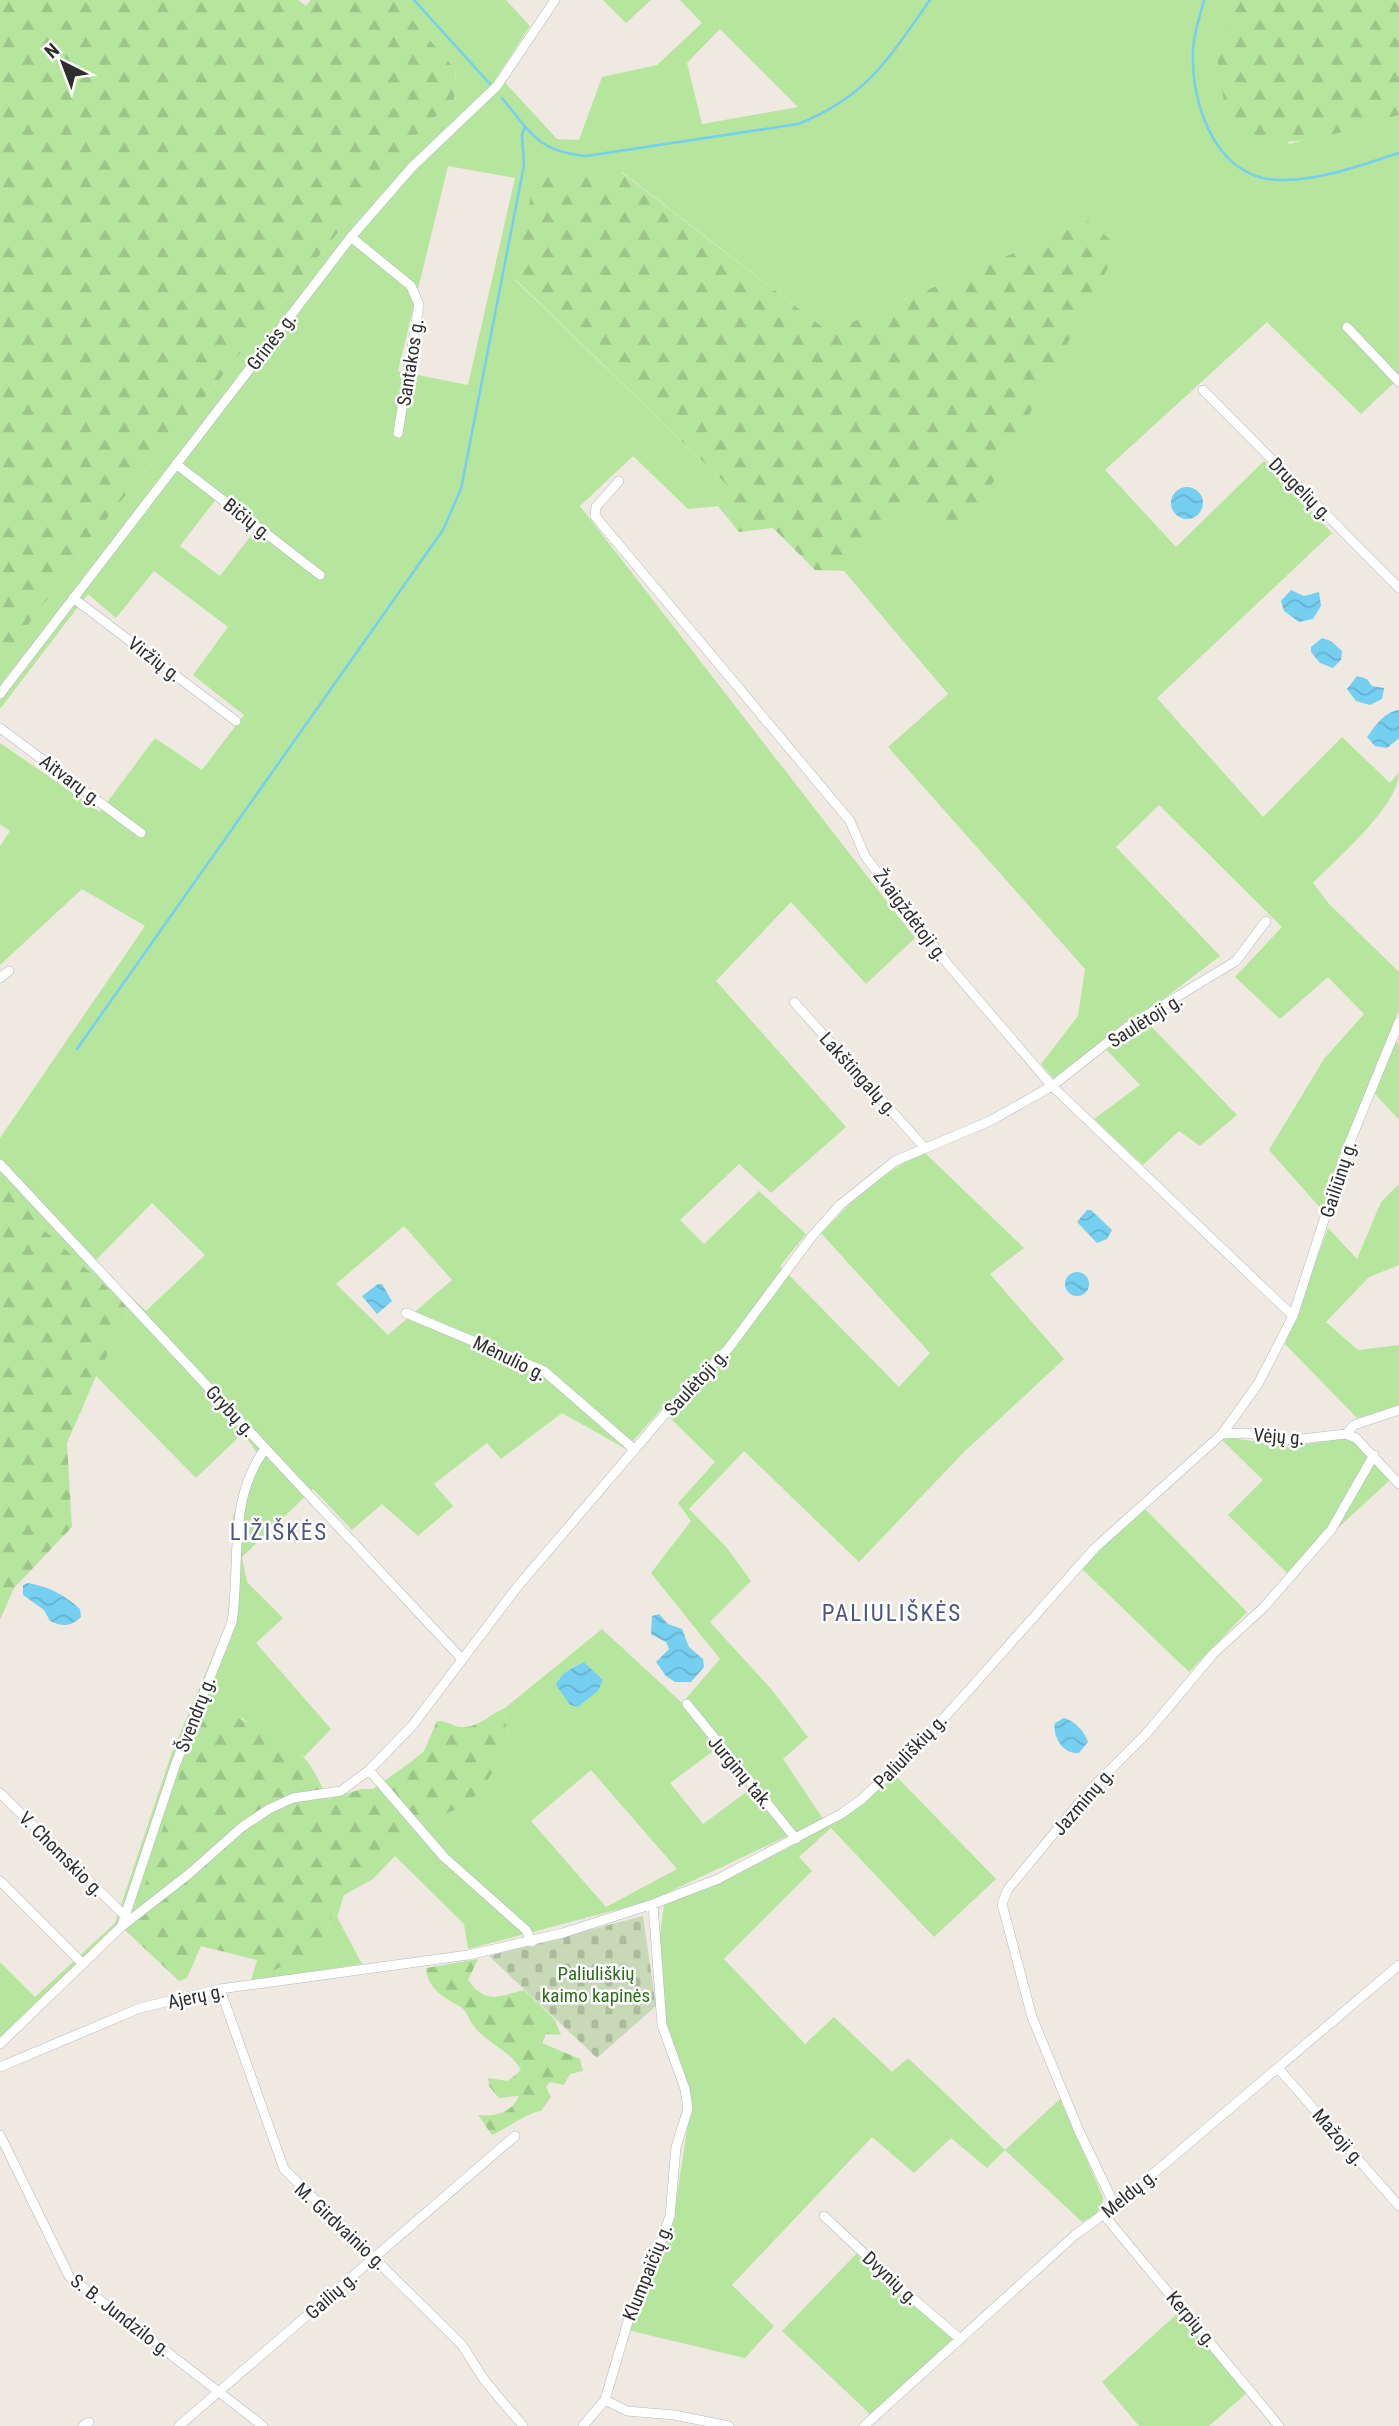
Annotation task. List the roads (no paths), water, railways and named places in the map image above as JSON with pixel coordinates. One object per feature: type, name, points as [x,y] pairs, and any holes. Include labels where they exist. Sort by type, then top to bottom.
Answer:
[{"type":"street","name":"Grinės g.","points":[[0,694],[351,237],[412,167],[497,86],[555,0]]},
{"type":"street","name":"Santakos g.","points":[[351,237],[411,286],[419,305],[398,433]]},
{"type":"street","points":[[1347,327],[1399,382]]},
{"type":"street","name":"Drugelių g.","points":[[1203,390],[1399,588]]},
{"type":"street","name":"Bičių g.","points":[[176,464],[320,575]]},
{"type":"street","name":"Žvaigždėtoji g.","points":[[619,481],[596,507],[595,516],[850,821],[865,856],[945,961],[1052,1086],[1293,1316]]},
{"type":"street","name":"Viržių g.","points":[[73,598],[236,721]]},
{"type":"street","name":"Aitvarų g.","points":[[0,728],[141,833]]},
{"type":"street","name":"Saulėtoji g.","points":[[121,1927],[189,1874],[242,1827],[269,1809],[293,1798],[341,1791],[369,1770],[412,1726],[517,1586],[670,1408],[728,1349],[813,1235],[840,1205],[876,1175],[924,1147],[990,1121],[1052,1086],[1127,1027],[1236,961],[1266,922]]},
{"type":"street","points":[[0,978],[9,971]]},
{"type":"street","name":"Lakštingalų g.","points":[[794,1002],[924,1147]]},
{"type":"street","name":"Gailiūnų g.","points":[[1283,1338],[1293,1316],[1346,1149],[1399,1022]]},
{"type":"street","name":"Grybų g.","points":[[0,1164],[265,1449],[339,1524],[461,1658]]},
{"type":"street","name":"Mėnulio g.","points":[[406,1313],[544,1371],[635,1450]]},
{"type":"street","name":"Paliuliškių g.","points":[[403,1966],[532,1942],[653,1905],[718,1879],[841,1814],[893,1772],[1095,1548],[1202,1449],[1222,1434],[1264,1374],[1283,1338]]},
{"type":"street","points":[[1399,1410],[1354,1425],[1346,1434],[1356,1438],[1399,1484]]},
{"type":"street","name":"Vėjų g.","points":[[1222,1434],[1247,1433],[1292,1440],[1346,1434]]},
{"type":"street","name":"Švendrų g.","points":[[0,2044],[121,1927],[180,1751],[232,1622],[236,1598],[235,1534],[240,1510],[259,1457],[265,1449]]},
{"type":"street","name":"Jazminų g.","points":[[1115,2206],[1084,2144],[1032,2017],[1002,1904],[1009,1889],[1089,1791],[1146,1734],[1213,1654],[1264,1607],[1331,1530],[1374,1455]]},
{"type":"street","name":"Jurginų tak.","points":[[687,1704],[796,1839]]},
{"type":"street","points":[[369,1770],[444,1857],[526,1930],[532,1942]]},
{"type":"street","name":"V. Chomskio g.","points":[[0,1793],[125,1916]]},
{"type":"street","points":[[0,1881],[83,1964]]},
{"type":"street","name":"Klumpaičių g.","points":[[583,2426],[605,2400],[626,2327],[670,2216],[676,2147],[688,2109],[685,2089],[662,2025],[653,1905]]},
{"type":"street","name":"Meldų g.","points":[[864,2426],[1075,2235],[1115,2206],[1399,1965]]},
{"type":"street","name":"Ajerų g.","points":[[0,2067],[140,2008],[220,1989],[403,1966]]},
{"type":"street","name":"M. Girdvainio g.","points":[[220,1989],[284,2169],[462,2345],[485,2381],[523,2426]]},
{"type":"street","name":"Mažoji g.","points":[[1278,2068],[1399,2206]]},
{"type":"street","name":"S. B. Jundzilo g.","points":[[0,2135],[69,2276],[263,2426]]},
{"type":"street","name":"Gailių g.","points":[[179,2426],[515,2136]]},
{"type":"street","name":"Kerpių g.","points":[[1103,2214],[1279,2426]]},
{"type":"street","name":"Dvynių g.","points":[[824,2216],[960,2339]]},
{"type":"street","points":[[605,2400],[627,2411],[674,2415],[729,2426]]},
{"type":"water","points":[[1187,487],[1198,492],[1203,503],[1198,514],[1187,519],[1176,514],[1171,503],[1176,492]]},
{"type":"water","points":[[1291,590],[1304,596],[1319,592],[1321,606],[1313,619],[1299,622],[1284,611],[1281,601]]},
{"type":"water","points":[[1322,638],[1331,641],[1342,651],[1341,660],[1333,668],[1320,663],[1311,652],[1311,647]]},
{"type":"water","points":[[1357,676],[1367,679],[1372,686],[1384,688],[1382,699],[1370,705],[1356,701],[1347,689]]},
{"type":"water","points":[[1399,710],[1399,738],[1387,748],[1375,746],[1367,737],[1385,716]]},
{"type":"water","points":[[1087,1210],[1091,1210],[1112,1230],[1107,1239],[1097,1243],[1077,1222]]},
{"type":"water","points":[[1072,1272],[1082,1272],[1089,1279],[1089,1289],[1082,1296],[1072,1296],[1065,1289],[1065,1279]]},
{"type":"water","points":[[382,1284],[392,1301],[377,1314],[362,1296]]},
{"type":"water","points":[[28,1583],[62,1595],[80,1609],[81,1617],[66,1625],[50,1621],[44,1610],[23,1595],[23,1585]]},
{"type":"water","points":[[659,1614],[668,1624],[682,1629],[689,1647],[703,1659],[704,1667],[691,1682],[675,1682],[666,1676],[656,1662],[669,1649],[666,1642],[651,1634],[652,1616]]},
{"type":"water","points":[[584,1662],[603,1680],[598,1691],[578,1707],[570,1705],[556,1685],[571,1668]]},
{"type":"water","points":[[1064,1718],[1076,1724],[1087,1738],[1088,1742],[1079,1753],[1064,1748],[1057,1739],[1055,1723]]},
{"type":"waterway","points":[[414,0],[490,84]]},
{"type":"waterway","points":[[502,98],[528,130],[546,145],[570,154],[586,156],[798,124],[842,101],[874,74],[930,0]]},
{"type":"waterway","points":[[1204,0],[1193,46],[1197,96],[1213,138],[1226,156],[1242,169],[1262,178],[1300,179],[1343,171],[1399,153]]},
{"type":"waterway","points":[[77,1049],[443,530],[461,489],[524,165],[522,135],[525,126]]},
{"type":"district","name":"LIŽIŠKĖS","points":[[279,1532]]},
{"type":"district","name":"PALIULIŠKĖS","points":[[892,1613]]},
{"type":"park label","name":"Paliuliškių kaimo kapinės","points":[[596,1984]]}]
